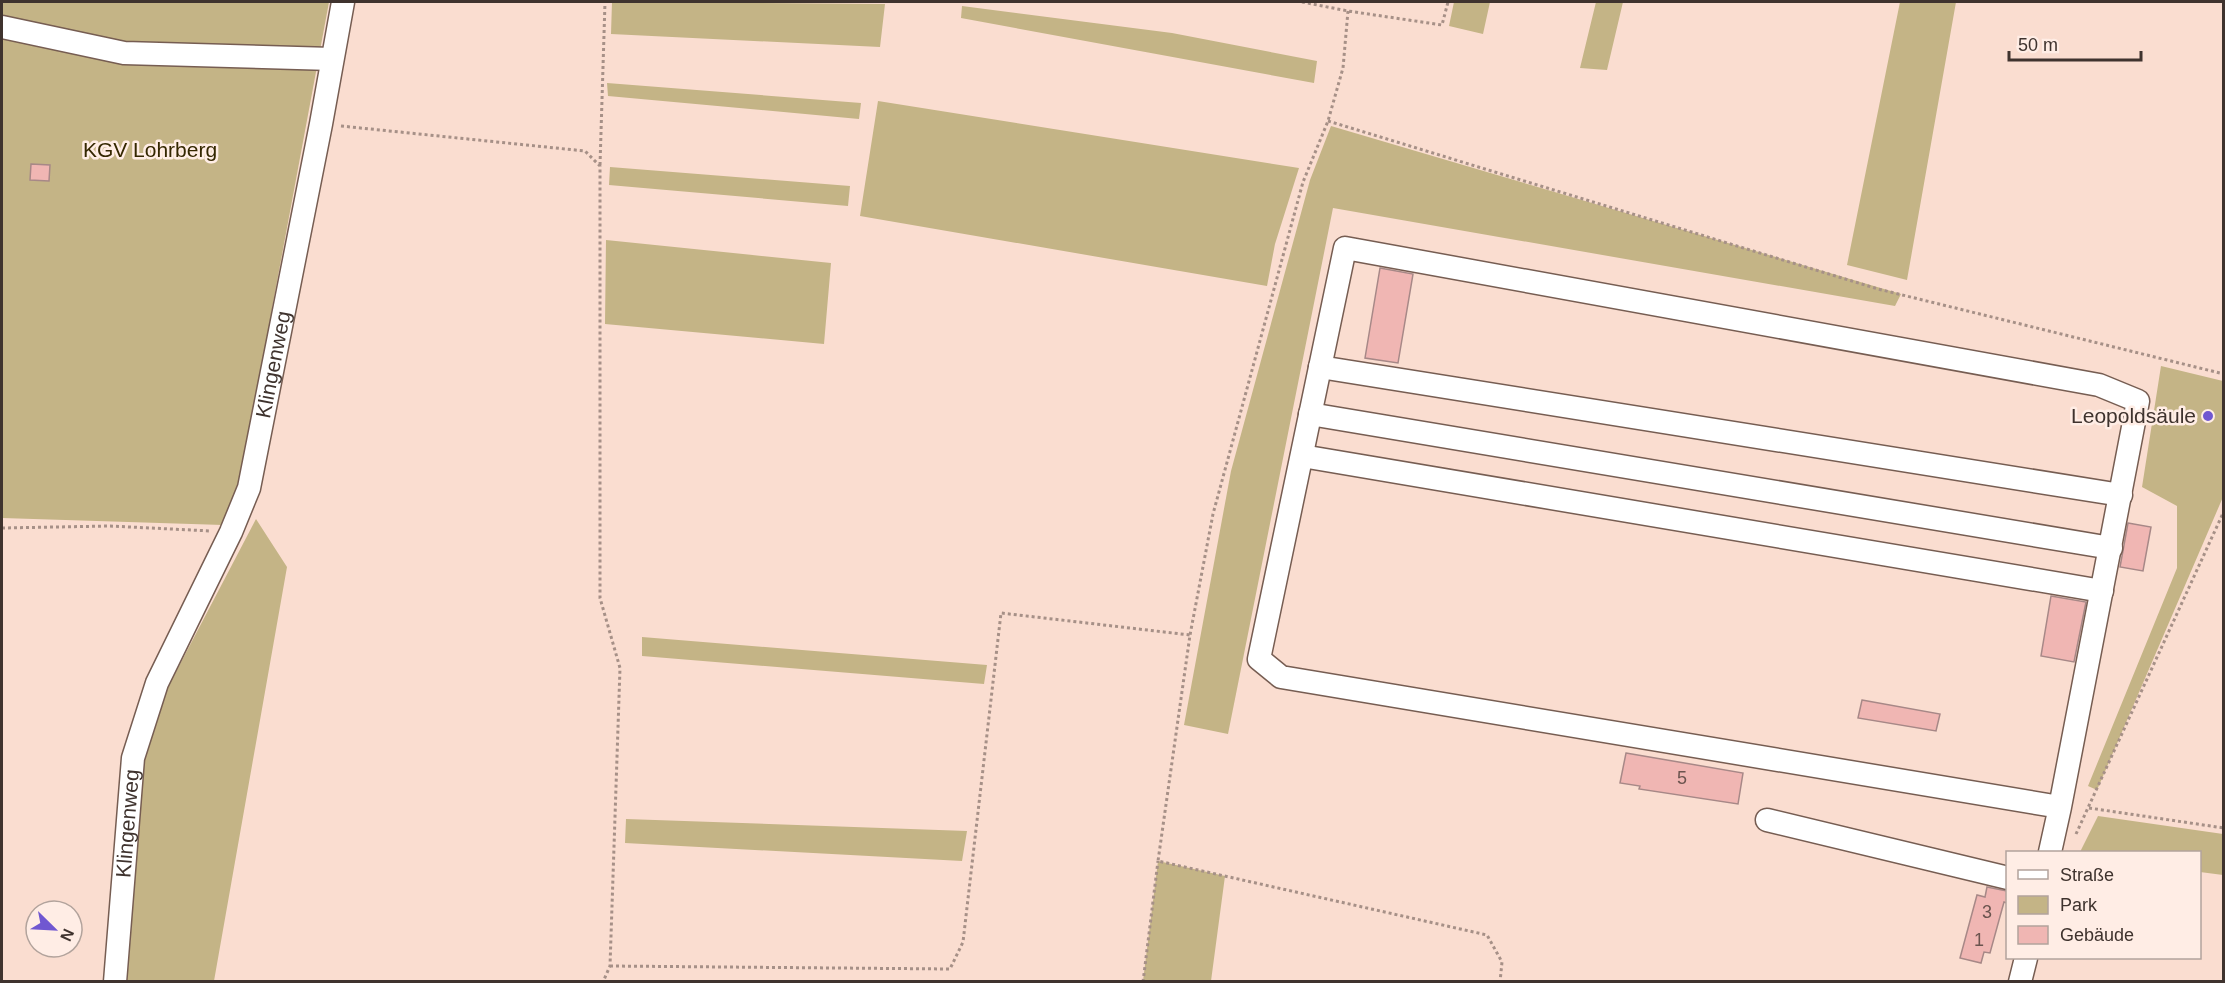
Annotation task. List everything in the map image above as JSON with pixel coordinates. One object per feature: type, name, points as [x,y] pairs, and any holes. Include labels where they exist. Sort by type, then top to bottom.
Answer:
[{"type":"street","name":"Klingenweg","points":[[115,981],[133,758],[157,683],[231,532],[249,488],[343,2]]},
{"type":"street","points":[[2,27],[124,53],[332,59]]},
{"type":"street","points":[[2050,851],[2060,807],[2111,548],[2138,401],[2099,386],[1345,248],[1259,659],[1281,678],[2060,807]]},
{"type":"street","points":[[1320,367],[2121,495]]},
{"type":"street","points":[[1311,414],[2111,548]]},
{"type":"street","points":[[1302,456],[2102,591]]},
{"type":"street","points":[[1767,820],[2006,878]]},
{"type":"street","points":[[2020,981],[2026,959]]},
{"type":"path","points":[[603,981],[610,966],[620,668],[600,598],[600,166],[605,2]]},
{"type":"path","points":[[1302,2],[1442,25],[1448,2]]},
{"type":"path","points":[[1143,981],[1190,635],[1219,491],[1303,182],[1328,121],[1343,68],[1348,11]]},
{"type":"path","points":[[1328,121],[1878,290],[2223,374]]},
{"type":"path","points":[[321,124],[585,151],[600,166]]},
{"type":"path","points":[[2075,835],[2223,511]]},
{"type":"path","points":[[2,528],[110,526],[231,532]]},
{"type":"path","points":[[610,966],[950,969],[963,942],[1001,613],[1190,635]]},
{"type":"path","points":[[2089,808],[2223,828]]},
{"type":"path","points":[[1158,861],[1487,935],[1502,962],[1500,981]]},
{"type":"green space","name":"KGV Lohrberg","points":[[2,2],[329,2],[273,303],[243,483],[223,525],[2,518]]},
{"type":"green space","points":[[612,2],[885,4],[880,47],[611,34]]},
{"type":"green space","points":[[1454,2],[1490,2],[1483,34],[1449,26]]},
{"type":"green space","points":[[1596,2],[1623,2],[1607,70],[1580,68]]},
{"type":"green space","points":[[1900,2],[1956,2],[1907,280],[1847,265]]},
{"type":"green space","points":[[962,6],[1172,33],[1317,61],[1314,83],[961,18]]},
{"type":"green space","points":[[607,83],[861,103],[859,119],[608,96]]},
{"type":"green space","points":[[878,101],[1299,168],[1275,244],[1267,286],[860,216]]},
{"type":"green space","points":[[1331,126],[1901,294],[1895,306],[1333,208],[1228,734],[1184,725],[1231,471],[1310,180]]},
{"type":"green space","points":[[610,167],[850,186],[848,206],[609,185]]},
{"type":"green space","points":[[606,240],[831,263],[824,344],[605,324]]},
{"type":"green space","points":[[2161,366],[2223,381],[2223,497],[2097,790],[2088,786],[2177,568],[2177,506],[2142,487]]},
{"type":"green space","points":[[256,519],[287,567],[214,981],[127,982],[144,762],[168,687]]},
{"type":"green space","points":[[642,637],[987,665],[984,684],[642,656]]},
{"type":"green space","points":[[2098,816],[2223,834],[2223,875],[2201,872],[2201,851],[2080,851]]},
{"type":"green space","points":[[626,819],[967,831],[962,861],[625,843]]},
{"type":"green space","points":[[1158,861],[1225,876],[1211,981],[1143,981]]},
{"type":"building","points":[[31,164],[50,165],[49,181],[30,180]]},
{"type":"building","points":[[1380,268],[1413,274],[1398,363],[1365,358]]},
{"type":"building","points":[[2128,523],[2151,527],[2143,571],[2120,567]]},
{"type":"building","points":[[2051,596],[2086,602],[2074,662],[2041,656]]},
{"type":"building","points":[[1862,700],[1940,714],[1936,731],[1858,718]]},
{"type":"building","points":[[1626,753],[1743,773],[1738,804],[1639,789],[1640,786],[1620,783]]},
{"type":"building","points":[[1987,887],[2006,891],[2006,903],[2004,902],[1990,953],[1984,952],[1981,963],[1960,958],[1977,895],[1985,897]]},
{"type":"place","name":"Leopoldsäule","points":[[2208,416]]}]
